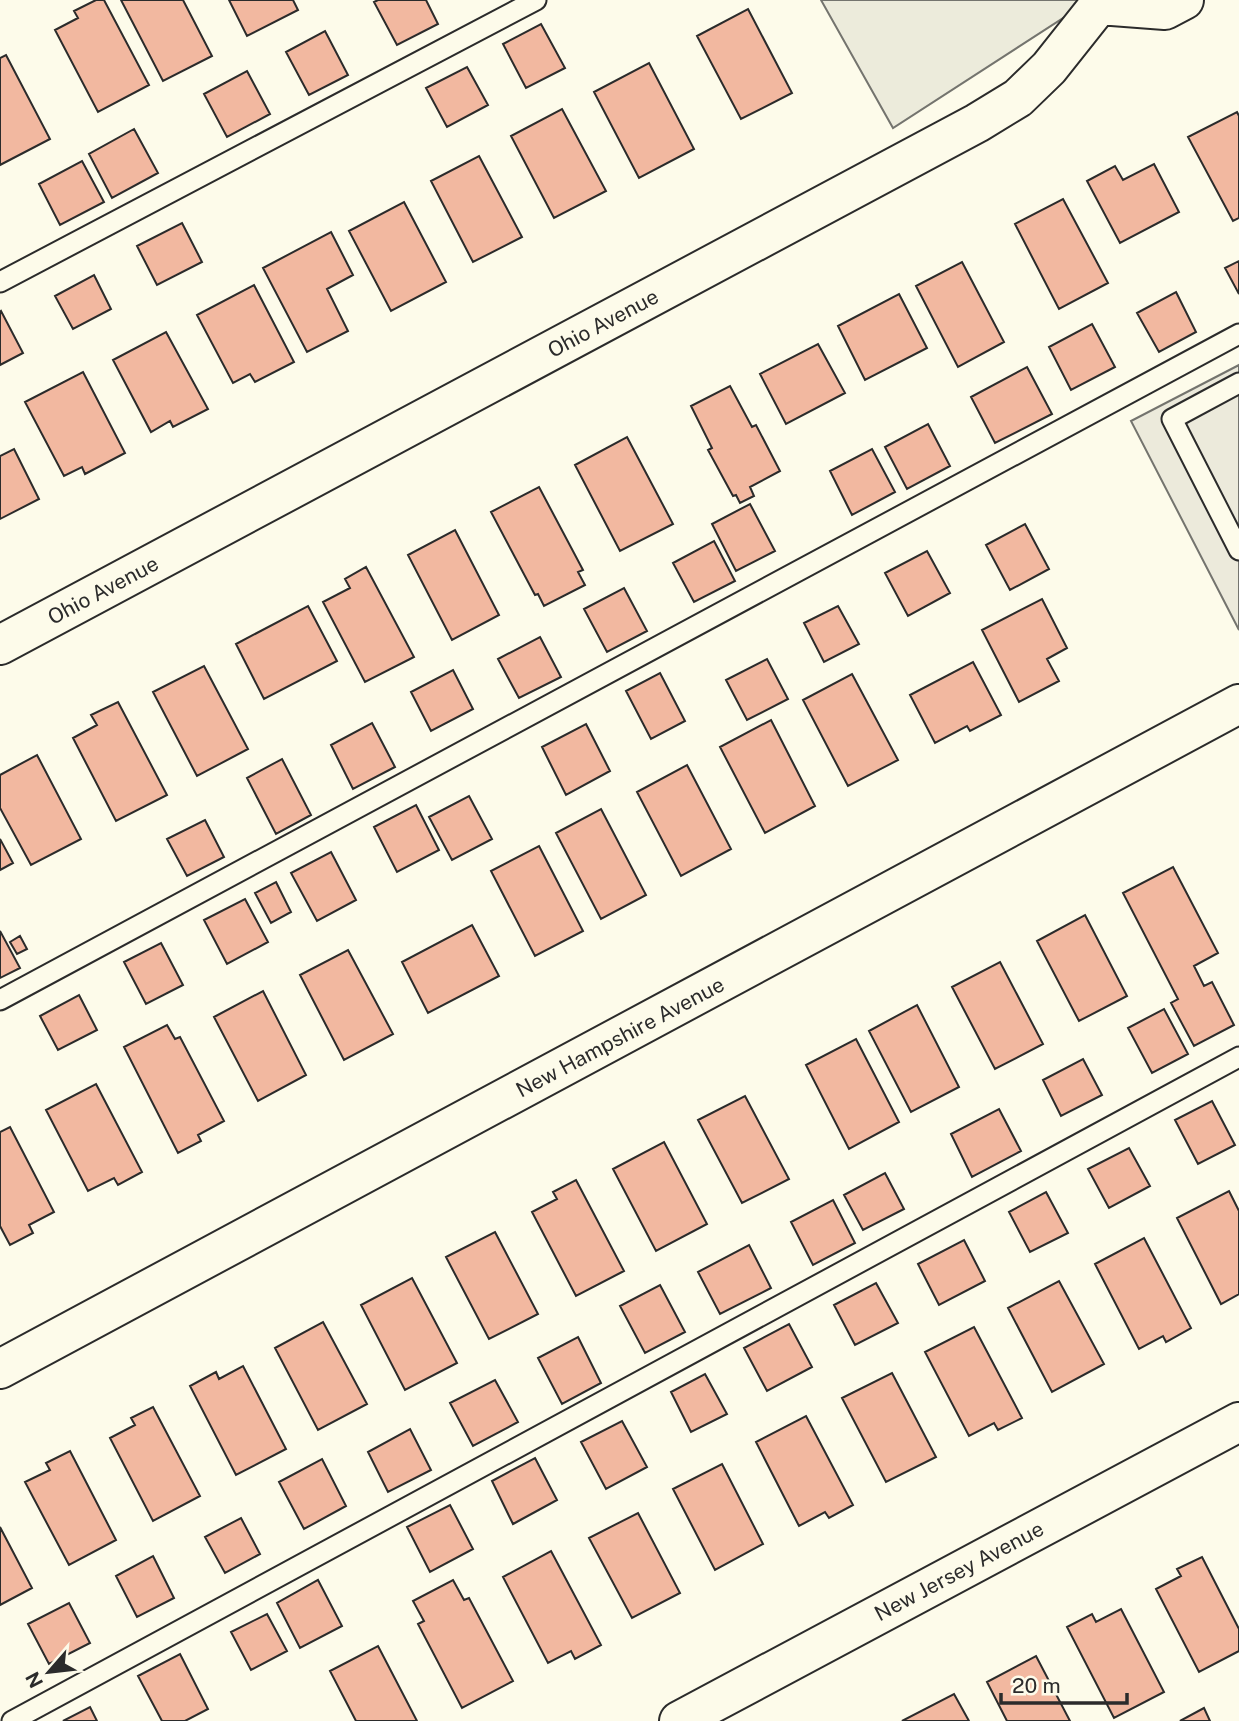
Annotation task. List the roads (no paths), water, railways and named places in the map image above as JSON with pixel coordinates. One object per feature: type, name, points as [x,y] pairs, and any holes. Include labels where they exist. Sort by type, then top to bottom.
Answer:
[{"type":"street","name":"Ohio Avenue","points":[[0,645],[977,123],[1018,98],[1049,68],[1099,5],[1165,10],[1184,0]]},
{"type":"street","name":"New Hampshire Avenue","points":[[0,1369],[1239,704]]},
{"type":"street","name":"New Jersey Avenue","points":[[679,1721],[1239,1422]]},
{"type":"lane","points":[[0,282],[536,0]]},
{"type":"lane","points":[[0,1000],[1239,334]]},
{"type":"lane","points":[[1239,383],[1172,419],[1239,550]]},
{"type":"lane","points":[[12,1721],[1239,1057]]}]
